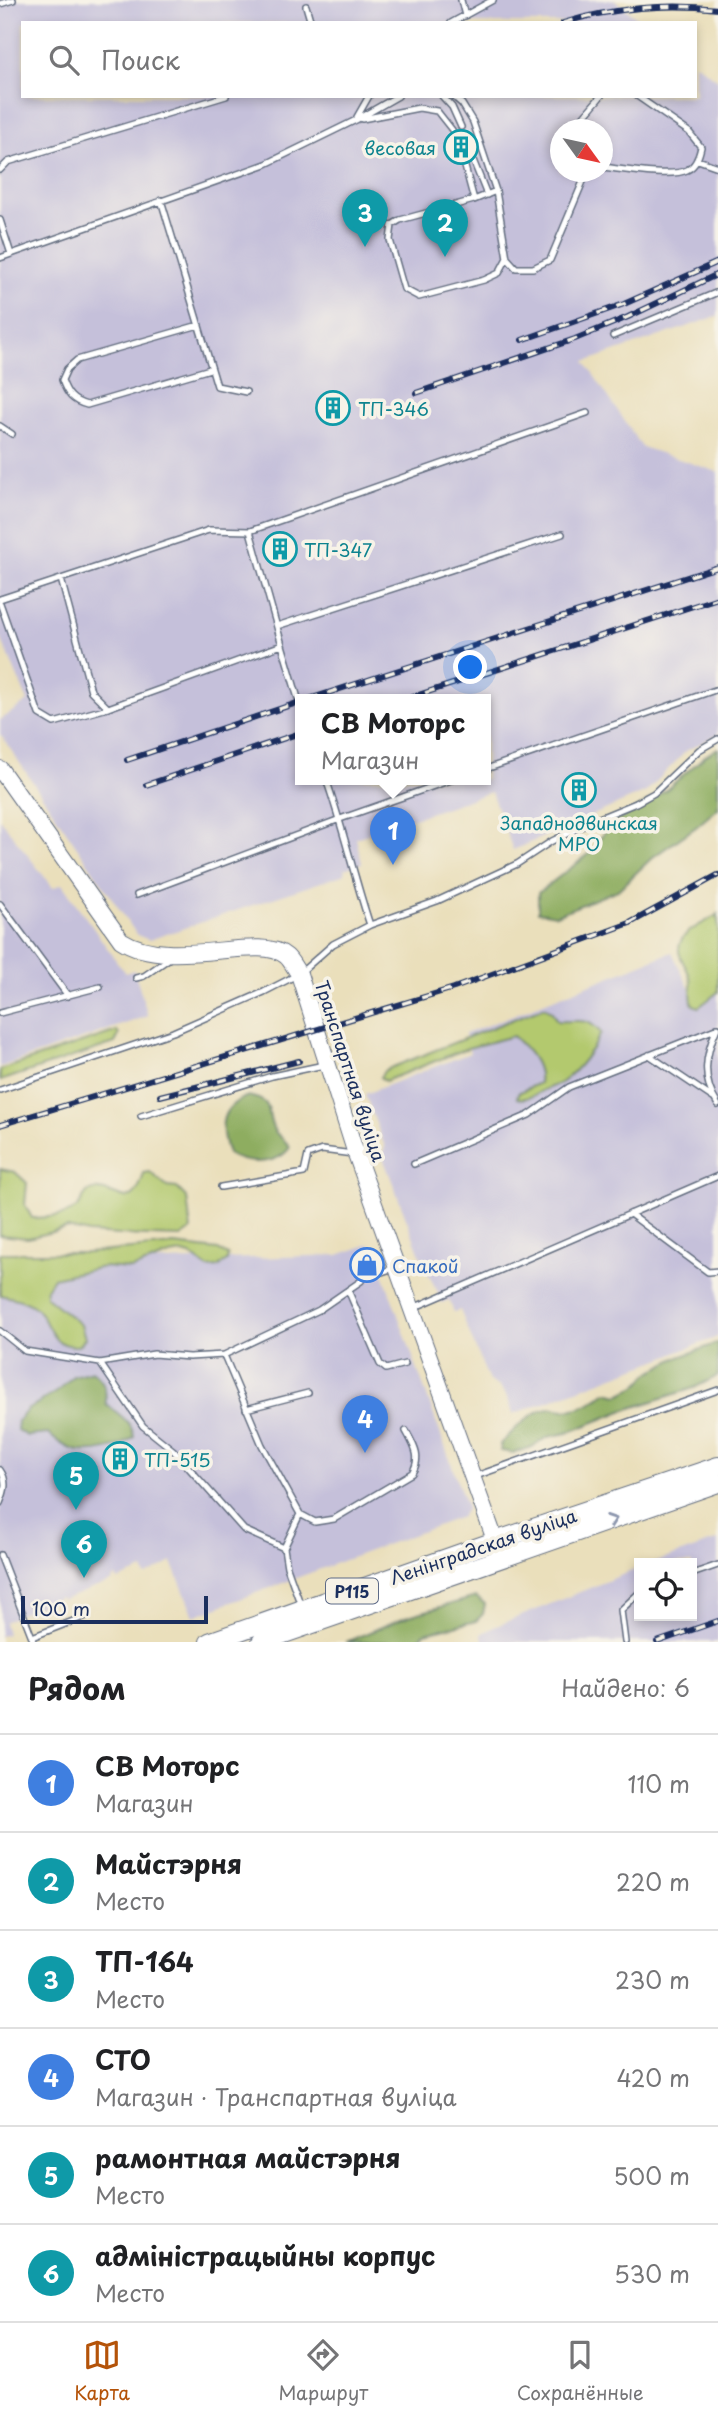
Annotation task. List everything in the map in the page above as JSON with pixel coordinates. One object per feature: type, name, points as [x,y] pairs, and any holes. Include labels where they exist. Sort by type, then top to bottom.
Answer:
[{"type":"main road","name":"Транспартная вуліца","points":[[0,769],[121,940],[138,950],[176,955],[260,948],[274,950],[286,956],[299,974],[390,1270],[413,1308],[501,1558]]},
{"type":"main road","name":"Ленінградская вуліца","points":[[209,1642],[718,1466]]},
{"type":"main road","name":"Ленінградская вуліца","points":[[261,1642],[718,1483]]},
{"type":"lane","points":[[0,4],[13,0]]},
{"type":"lane","points":[[461,0],[466,16]]},
{"type":"lane","points":[[455,21],[493,0]]},
{"type":"lane","points":[[306,6],[310,21]]},
{"type":"lane","points":[[0,170],[8,162],[219,98]]},
{"type":"lane","points":[[356,120],[368,98]]},
{"type":"lane","points":[[0,258],[266,164],[394,98]]},
{"type":"lane","points":[[444,98],[452,107],[461,127]]},
{"type":"lane","points":[[455,98],[473,122],[496,191],[507,258],[516,268],[533,268],[550,260],[583,182]]},
{"type":"lane","points":[[583,119],[599,98]]},
{"type":"lane","points":[[613,168],[668,172],[687,170],[698,160],[701,147],[689,132],[640,98]]},
{"type":"lane","points":[[356,120],[419,108],[437,111],[452,130]]},
{"type":"lane","points":[[473,160],[487,195]]},
{"type":"lane","points":[[698,160],[718,167]]},
{"type":"lane","points":[[464,163],[474,200]]},
{"type":"lane","points":[[496,191],[474,200],[400,220],[392,225],[390,240],[404,289],[419,297],[484,280],[499,273],[507,258]]},
{"type":"lane","points":[[161,200],[217,386],[246,392]]},
{"type":"lane","points":[[0,220],[11,254]]},
{"type":"lane","points":[[613,336],[718,292]]},
{"type":"lane","points":[[200,325],[77,360],[67,369],[62,380],[66,393],[76,402],[87,405],[210,369]]},
{"type":"lane","points":[[282,645],[108,708],[54,723],[38,714],[0,601],[209,530],[250,531],[587,413]]},
{"type":"lane","points":[[0,426],[12,434]]},
{"type":"lane","points":[[250,531],[297,694]]},
{"type":"lane","points":[[277,626],[562,534]]},
{"type":"lane","points":[[61,579],[91,691],[108,708]]},
{"type":"lane","points":[[491,767],[718,689]]},
{"type":"lane","points":[[0,1090],[173,1032],[264,992],[299,974],[332,944],[370,925],[449,896],[517,864],[552,841],[597,818],[654,793],[699,750],[718,739]]},
{"type":"lane","points":[[328,785],[370,925]]},
{"type":"lane","points":[[137,895],[437,785]]},
{"type":"lane","points":[[0,904],[68,996]]},
{"type":"lane","points":[[136,978],[144,976],[176,955]]},
{"type":"lane","points":[[0,1013],[100,987]]},
{"type":"lane","points":[[414,1164],[529,1115],[569,1087],[718,1028]]},
{"type":"lane","points":[[716,1102],[709,1089],[705,1069],[709,1047],[718,1028]]},
{"type":"lane","points":[[649,1055],[716,1102]]},
{"type":"lane","points":[[141,1116],[272,1076],[328,1065]]},
{"type":"lane","points":[[221,1187],[304,1173],[308,1155],[322,1150],[356,1154]]},
{"type":"lane","points":[[413,1308],[718,1176]]},
{"type":"lane","points":[[630,1214],[701,1268],[708,1272],[718,1270]]},
{"type":"lane","points":[[0,1331],[25,1351],[100,1363],[154,1354],[189,1357],[224,1355],[318,1310],[361,1281]]},
{"type":"lane","points":[[348,1290],[380,1364],[386,1369],[405,1364]]},
{"type":"lane","points":[[224,1355],[262,1445],[300,1514],[315,1521],[334,1519],[412,1473],[418,1464],[417,1454],[406,1431]]},
{"type":"lane","points":[[100,1363],[142,1426],[173,1450],[244,1530],[284,1548]]},
{"type":"lane","points":[[473,1477],[718,1390]]},
{"type":"lane","points":[[247,1409],[308,1393]]},
{"type":"lane","points":[[0,1470],[6,1488],[0,1503]]},
{"type":"lane","points":[[300,1514],[284,1548],[302,1609]]},
{"type":"lane","points":[[0,1555],[33,1639],[86,1616]]},
{"type":"lane","points":[[697,1572],[718,1565]]},
{"type":"lane","points":[[625,1642],[621,1610],[634,1598]]},
{"type":"shaded area","points":[[0,0],[614,0],[641,21],[21,21],[21,98],[697,98],[697,64],[718,80],[718,316],[585,362],[642,447],[718,472],[718,734],[686,751],[646,792],[513,850],[491,792],[356,838],[362,863],[344,869],[345,874],[149,940],[137,935],[0,734],[0,720],[28,701],[0,636]]},
{"type":"shaded area","points":[[0,819],[53,888],[62,884],[125,973],[134,970],[148,1016],[0,1067]]},
{"type":"shaded area","points":[[672,952],[692,994],[718,989],[718,1337],[513,1414],[506,1395],[500,1387],[489,1381],[460,1310],[454,1312],[449,1300],[441,1303],[382,1155],[385,1147],[365,1094],[470,1053],[465,1034]]},
{"type":"shaded area","points":[[370,1244],[467,1508],[461,1517],[194,1616],[172,1562],[146,1576],[143,1570],[118,1580],[116,1577],[113,1581],[62,1600],[60,1597],[24,1612],[4,1622],[7,1634],[0,1636],[0,1267],[338,1255]]},
{"type":"shaded area","points":[[718,1540],[718,1642],[484,1642],[481,1634],[494,1627],[634,1570],[634,1621],[697,1621],[697,1558],[667,1558]]},
{"type":"green space","points":[[718,748],[718,808],[653,857],[618,890],[556,915],[538,912],[538,893],[589,854],[609,826],[666,790]]},
{"type":"green space","points":[[718,914],[718,992],[699,1007],[692,1002],[691,981],[679,951],[680,944],[687,933]]},
{"type":"green space","points":[[544,1007],[552,1012],[557,1021],[586,1022],[601,1033],[585,1059],[569,1076],[559,1084],[534,1095],[517,1098],[518,1093],[539,1083],[539,1076],[532,1057],[513,1036],[468,1048],[385,1081],[380,1077],[385,1070]]},
{"type":"green space","points":[[117,1031],[119,1035],[115,1043],[0,1081],[0,1070]]},
{"type":"green space","points":[[248,1096],[266,1104],[274,1130],[290,1147],[278,1158],[252,1162],[228,1154],[223,1135],[223,1119],[231,1106]]},
{"type":"green space","points":[[0,1169],[15,1172],[27,1183],[25,1205],[32,1218],[70,1212],[93,1190],[128,1197],[134,1194],[144,1173],[150,1172],[167,1187],[177,1188],[187,1198],[191,1230],[181,1237],[88,1233],[68,1228],[28,1238],[0,1235]]},
{"type":"green space","points":[[174,1245],[218,1250],[228,1255],[227,1261],[218,1267],[208,1268],[190,1255],[182,1253],[132,1269],[103,1267],[53,1278],[46,1289],[46,1297],[81,1325],[85,1338],[78,1346],[67,1345],[54,1337],[43,1317],[32,1305],[0,1295],[0,1253],[88,1253]]},
{"type":"green space","points":[[718,1343],[718,1376],[694,1388],[622,1411],[567,1433],[548,1437],[532,1447],[513,1453],[501,1451],[500,1444],[539,1411],[578,1408],[607,1392],[619,1395],[674,1359]]},
{"type":"green space","points":[[92,1371],[104,1386],[106,1404],[127,1422],[133,1431],[134,1437],[129,1441],[100,1450],[78,1451],[48,1434],[27,1436],[17,1430],[18,1421],[27,1410],[59,1390],[73,1376]]},
{"type":"green space","points":[[476,1597],[485,1604],[483,1614],[476,1621],[425,1633],[414,1642],[346,1642],[408,1616]]},
{"type":"railway","points":[[570,21],[640,8],[718,9]]},
{"type":"railway","points":[[522,340],[624,304],[718,262]]},
{"type":"railway","points":[[416,393],[575,339],[718,274]]},
{"type":"railway","points":[[324,694],[718,567]]},
{"type":"railway","points":[[421,694],[718,598]]},
{"type":"railway","points":[[127,760],[295,704]]},
{"type":"railway","points":[[146,785],[295,735]]},
{"type":"railway","points":[[0,1125],[454,988],[630,923],[718,875]]},
{"type":"railway","points":[[160,1096],[299,1061]]},
{"type":"railway","points":[[657,1642],[718,1621]]},
{"type":"place","name":"весовая","points":[[461,147]]},
{"type":"place","name":"ТП-164","points":[[365,247]]},
{"type":"place","name":"Майстэрня","points":[[445,257]]},
{"type":"place","name":"ТП-346","points":[[333,408]]},
{"type":"place","name":"ТП-347","points":[[280,549]]},
{"type":"place","name":"Западнодвинская МРО","points":[[579,790]]},
{"type":"place","name":"СВ Моторс","points":[[393,865]]},
{"type":"place","name":"Спакой","points":[[367,1265]]},
{"type":"place","name":"СТО","points":[[365,1453]]},
{"type":"place","name":"ТП-515","points":[[120,1459]]},
{"type":"place","name":"рамонтная майстэрня","points":[[76,1510]]},
{"type":"place","name":"адміністрацыйны корпус","points":[[84,1578]]}]
